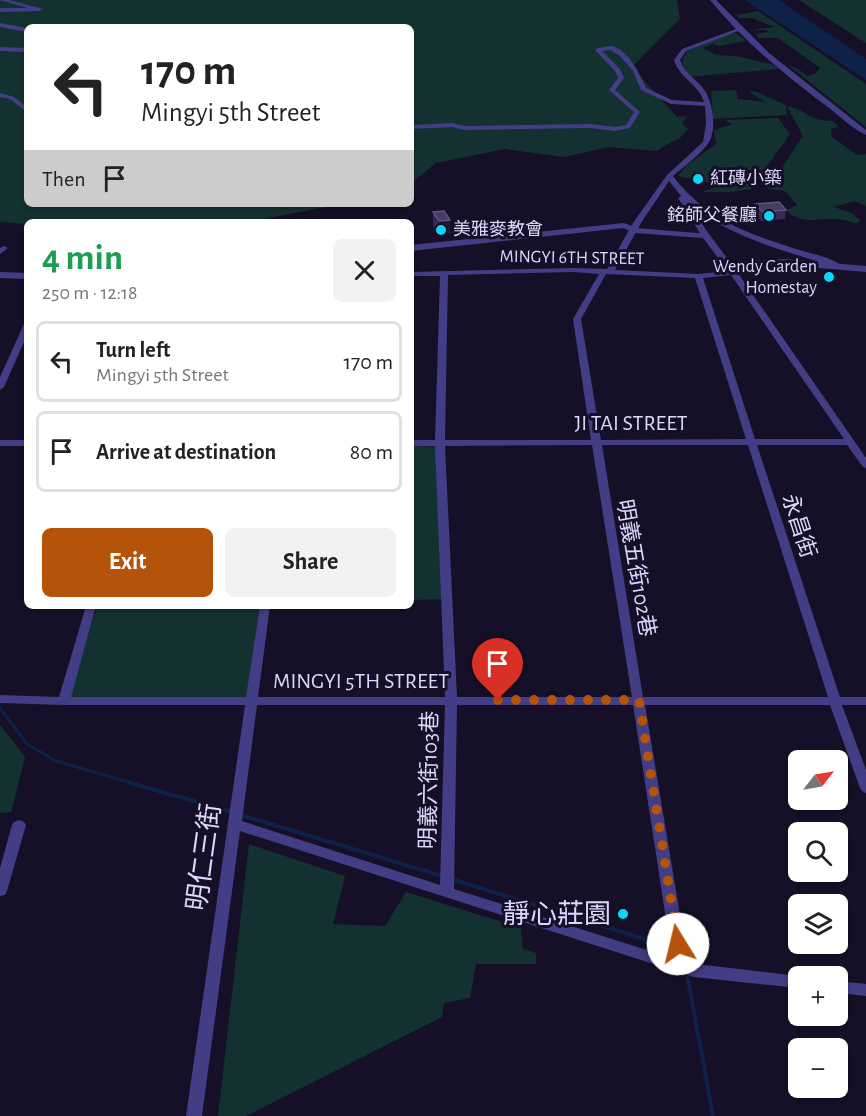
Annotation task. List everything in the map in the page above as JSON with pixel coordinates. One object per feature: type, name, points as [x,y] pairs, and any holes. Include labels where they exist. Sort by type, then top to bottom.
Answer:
[{"type":"street","points":[[0,10],[40,9],[3,0]]},
{"type":"street","points":[[713,0],[738,30],[866,133]]},
{"type":"street","points":[[0,25],[24,29]]},
{"type":"street","points":[[414,127],[453,124],[465,128],[590,126],[615,129],[628,127],[637,112],[612,90],[621,78],[618,70],[598,50],[611,48],[622,55],[636,70],[643,89],[670,102],[707,104],[703,92],[678,69],[677,60],[684,50],[738,30]]},
{"type":"street","points":[[0,49],[24,50]]},
{"type":"street","points":[[0,95],[12,98],[24,108]]},
{"type":"street","name":"明義五街102巷","points":[[681,967],[577,319],[635,230],[637,222],[669,176],[706,143],[709,138],[707,104]]},
{"type":"street","points":[[669,176],[706,236],[866,465]]},
{"type":"street","points":[[679,194],[736,232],[837,265]]},
{"type":"street","points":[[414,248],[624,225],[635,230],[706,236]]},
{"type":"street","points":[[730,269],[783,262],[866,269]]},
{"type":"street","name":"MINGYI 6TH STREET","points":[[414,274],[607,271],[698,276],[730,269]]},
{"type":"street","name":"明義六街103巷","points":[[444,273],[440,443],[451,700],[447,891]]},
{"type":"street","points":[[0,275],[24,276]]},
{"type":"street","name":"永昌街","points":[[698,276],[835,701],[866,788]]},
{"type":"street","points":[[0,387],[22,347]]},
{"type":"street","name":"JI TAI STREET","points":[[414,442],[850,442]]},
{"type":"street","points":[[0,443],[24,443]]},
{"type":"street","points":[[64,701],[91,609]]},
{"type":"street","name":"明仁三街","points":[[194,1116],[266,609]]},
{"type":"street","name":"MINGYI 5TH STREET","points":[[0,699],[64,701],[866,701]]},
{"type":"street","points":[[235,817],[447,891],[694,971],[788,981]]},
{"type":"street","points":[[0,891],[19,825]]},
{"type":"street","points":[[848,988],[866,990]]},
{"type":"green space","points":[[0,0],[677,0],[680,19],[632,67],[677,117],[687,116],[682,123],[688,129],[680,138],[657,151],[609,147],[564,157],[505,149],[436,163],[414,181],[414,24],[24,24],[24,207],[327,207],[262,219],[24,219],[24,224],[0,222]]},
{"type":"green space","points":[[799,0],[866,0],[866,43]]},
{"type":"green space","points":[[758,11],[866,84],[866,127],[788,65],[808,76],[816,73],[820,68],[778,38],[759,38],[756,34],[768,32],[766,30],[752,30],[774,27],[752,18],[739,18],[737,15]]},
{"type":"green space","points":[[736,33],[746,41],[719,46],[713,44],[703,48],[716,55],[736,56],[775,65],[778,69],[686,77],[682,61],[687,51],[720,36]]},
{"type":"green space","points":[[736,90],[738,99],[766,102],[749,92],[755,91],[786,105],[787,115],[713,119],[711,91]]},
{"type":"green space","points":[[787,106],[824,121],[833,121],[839,127],[831,129],[831,136],[857,155],[866,154],[866,206],[854,201],[834,207],[851,213],[860,220],[857,224],[847,220],[799,218],[786,210],[797,205],[785,191],[768,189],[803,136]]},
{"type":"green space","points":[[778,118],[790,134],[751,189],[702,192],[713,188],[710,183],[678,176],[688,164],[716,144],[714,130],[732,124],[725,120]]},
{"type":"green space","points":[[414,446],[444,447],[448,599],[414,600]]},
{"type":"green space","points":[[96,609],[262,609],[250,698],[68,699]]},
{"type":"green space","points":[[0,725],[25,757],[11,812],[0,813]]},
{"type":"green space","points":[[249,844],[345,876],[333,924],[385,926],[406,892],[521,928],[523,949],[536,953],[536,964],[476,964],[470,998],[444,1003],[442,1017],[246,1116],[218,1116]]},
{"type":"water","points":[[745,0],[779,0],[866,59],[866,80]]},
{"type":"building","points":[[779,202],[786,210],[763,212],[755,204]]},
{"type":"building","points":[[444,211],[450,220],[439,221],[433,212]]},
{"type":"waterway","points":[[0,708],[27,744],[56,761],[132,783]]},
{"type":"waterway","points":[[127,782],[232,812]]},
{"type":"waterway","points":[[241,815],[442,876]]},
{"type":"waterway","points":[[451,879],[671,947]]},
{"type":"waterway","points":[[687,974],[713,1116]]},
{"type":"place","name":"紅磚小築","points":[[698,179]]},
{"type":"place","name":"銘師父餐廳","points":[[769,216]]},
{"type":"place","name":"美雅麥教會","points":[[441,230]]},
{"type":"place","name":"Wendy Garden Homestay","points":[[829,277]]},
{"type":"place","name":"靜心莊園","points":[[623,914]]},
{"type":"route","points":[[498,700],[639,700],[678,944]]}]
